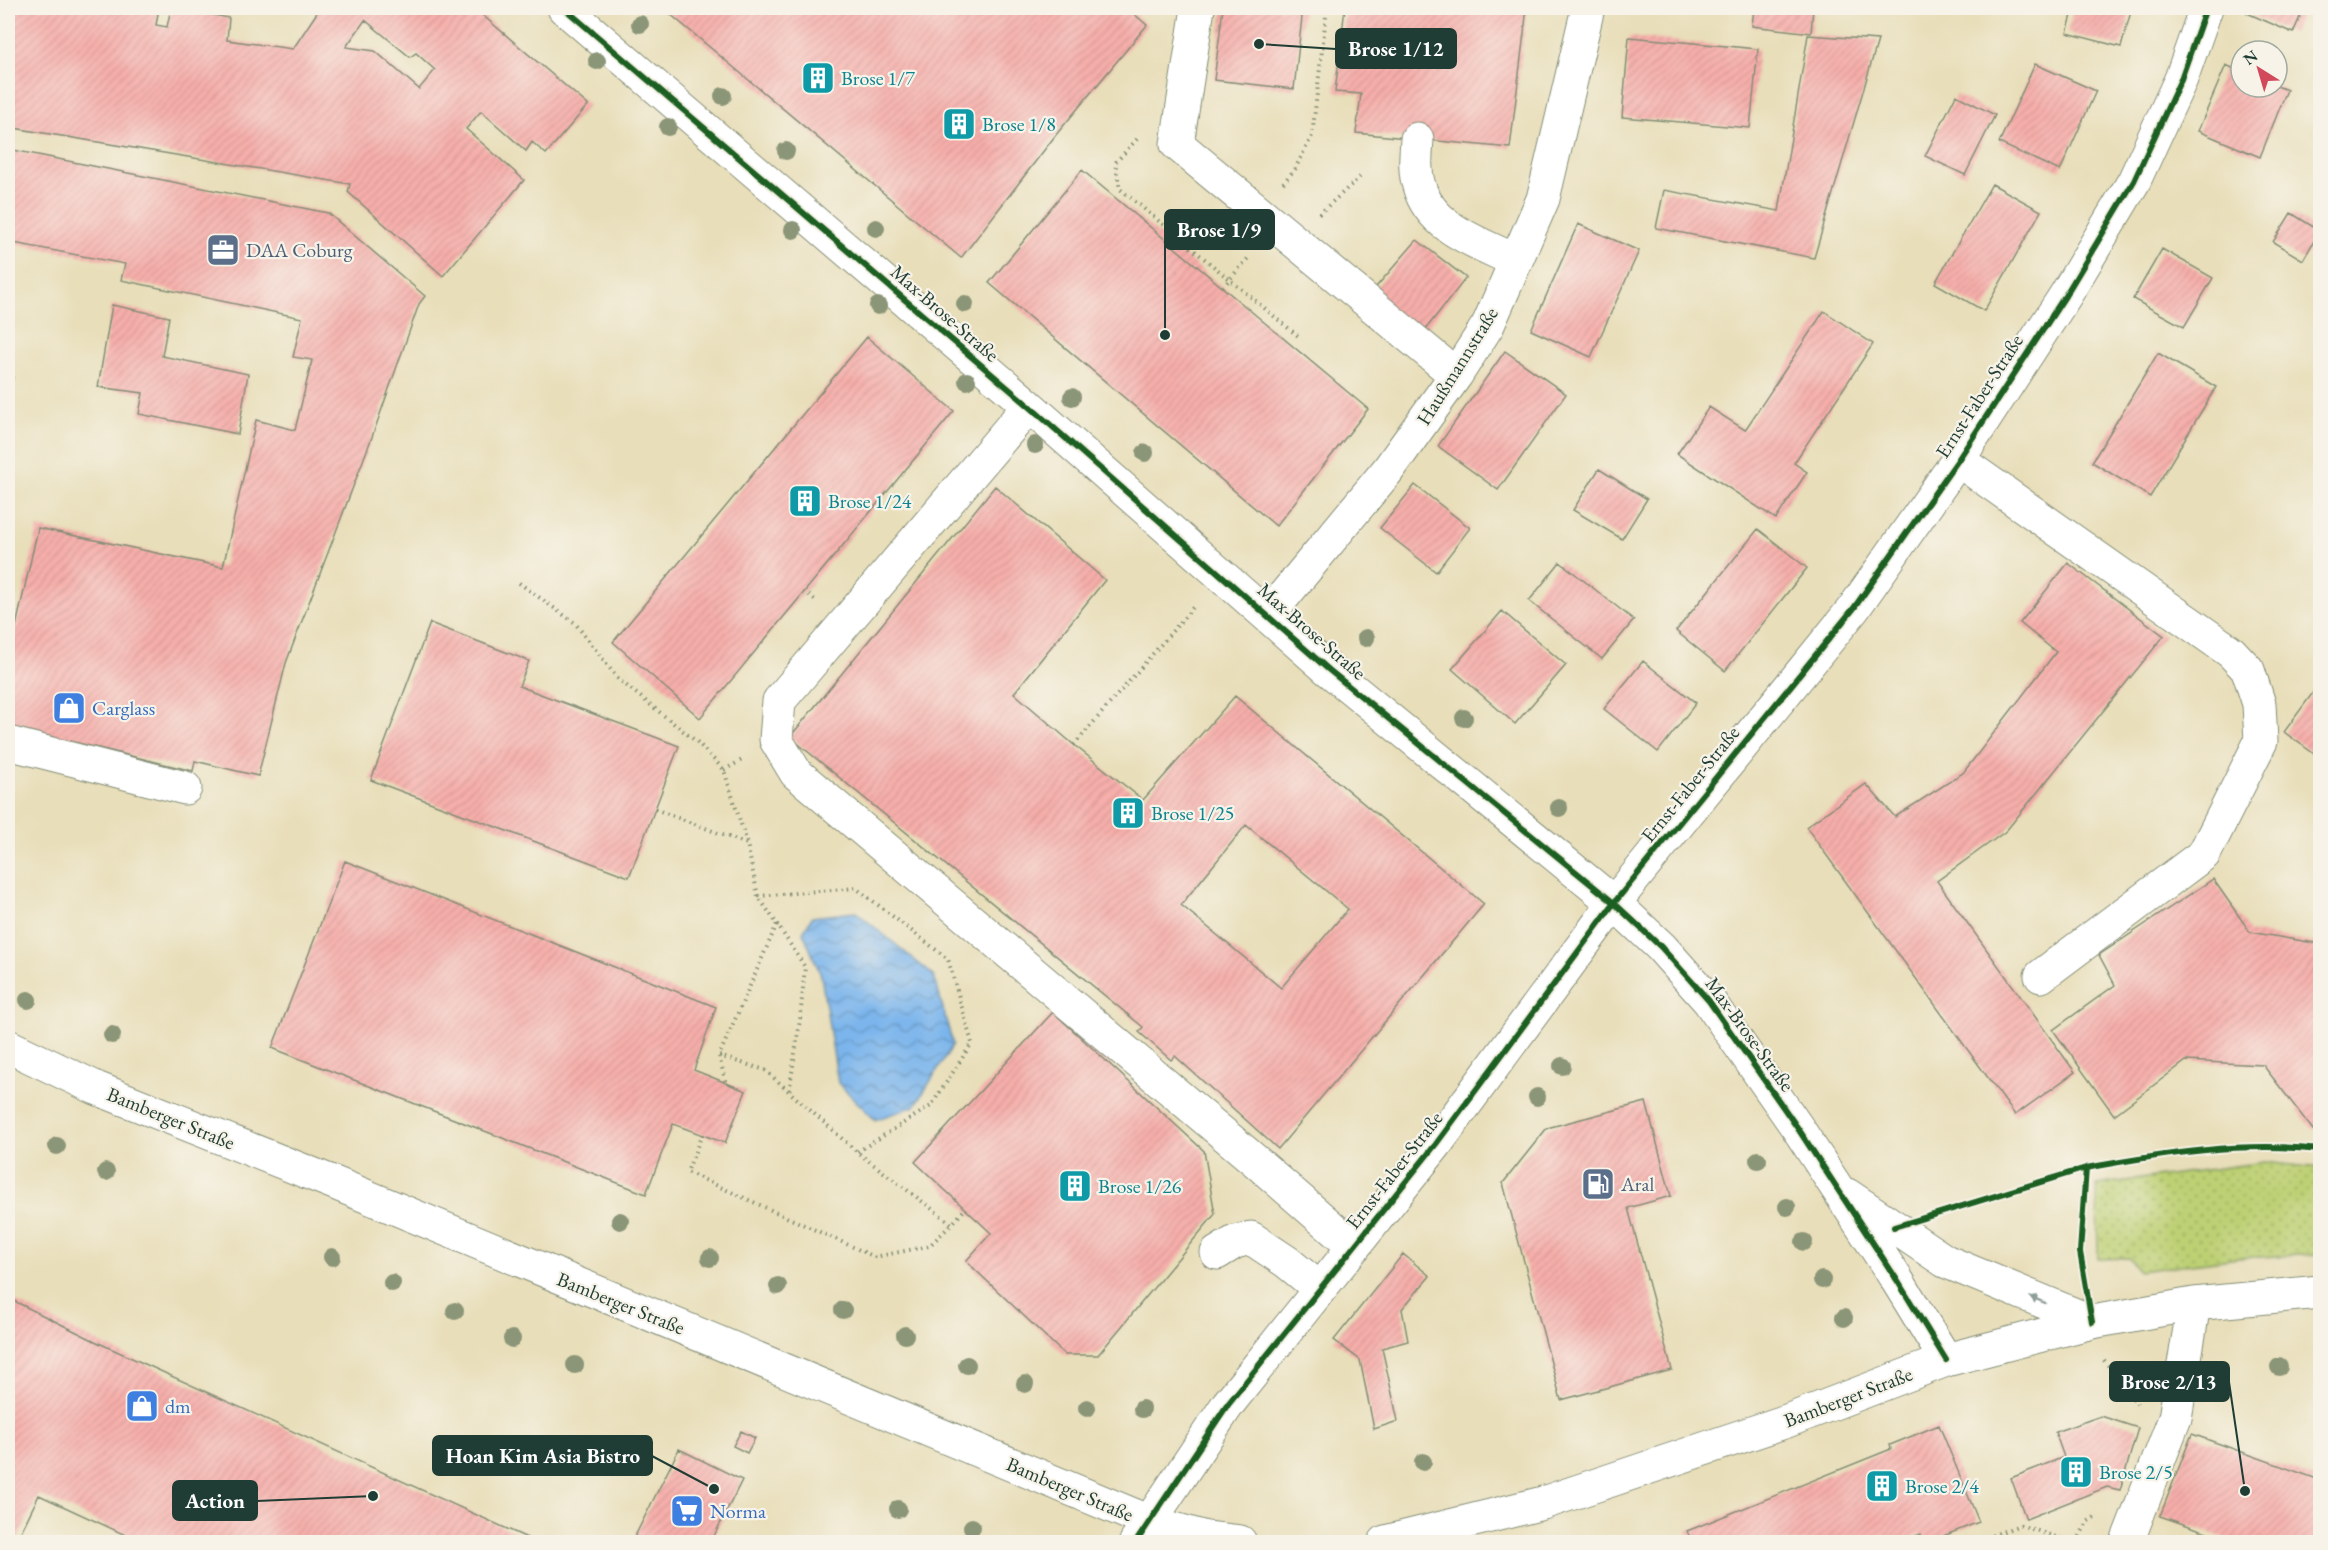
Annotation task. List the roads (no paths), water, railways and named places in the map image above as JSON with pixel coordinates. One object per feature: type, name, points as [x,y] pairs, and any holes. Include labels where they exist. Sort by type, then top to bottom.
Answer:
[{"type":"street","name":"Max-Brose-Straße","points":[[564,8],[1029,406],[1329,670],[1614,903],[1661,947],[1709,1000],[1897,1280],[1946,1360]]},
{"type":"street","points":[[1198,8],[1177,144],[1456,375]]},
{"type":"street","name":"Haußmannstraße","points":[[1268,615],[1388,470],[1456,375],[1488,325],[1543,199],[1588,8]]},
{"type":"street","name":"Ernst-Faber-Straße","points":[[1143,1532],[1228,1404],[1436,1144],[1614,903],[1854,608],[1958,460],[2065,296],[2134,181],[2181,79],[2206,8]]},
{"type":"street","points":[[1418,139],[1416,166],[1419,187],[1430,209],[1450,229],[1516,261]]},
{"type":"street","points":[[1029,406],[779,700],[776,740],[796,773],[1250,1156],[1354,1247]]},
{"type":"street","points":[[1958,460],[2230,652],[2248,670],[2259,704],[2261,741],[2204,854],[2041,976]]},
{"type":"street","points":[[8,743],[185,788]]},
{"type":"street","name":"Bamberger Straße","points":[[8,1046],[96,1088],[332,1182],[1143,1532],[1240,1542]]},
{"type":"street","name":"Max-Brose-Straße","points":[[1835,1187],[1945,1261],[2092,1322]]},
{"type":"street","points":[[1217,1253],[1235,1242],[1251,1238],[1287,1262],[1320,1289]]},
{"type":"street","name":"Bamberger Straße","points":[[1385,1542],[1543,1503],[1787,1421],[1946,1360],[2092,1322],[2194,1304],[2320,1293]]},
{"type":"street","points":[[2127,1542],[2175,1418],[2194,1304]]},
{"type":"water","points":[[856,912],[934,976],[953,1045],[915,1106],[875,1120],[838,1083],[821,975],[803,932],[812,917]]},
{"type":"place","name":"Brose 1/12","points":[[1259,44]]},
{"type":"place","name":"Brose 1/7","points":[[818,78]]},
{"type":"place","name":"Brose 1/8","points":[[959,124]]},
{"type":"place","name":"DAA Coburg","points":[[223,250]]},
{"type":"place","name":"Brose 1/9","points":[[1165,335]]},
{"type":"place","name":"Brose 1/24","points":[[805,501]]},
{"type":"place","name":"Carglass","points":[[69,708]]},
{"type":"place","name":"Brose 1/25","points":[[1128,813]]},
{"type":"place","name":"Aral","points":[[1598,1184]]},
{"type":"place","name":"Brose 1/26","points":[[1075,1186]]},
{"type":"place","name":"dm","points":[[142,1406]]},
{"type":"place","name":"Brose 2/5","points":[[2076,1472]]},
{"type":"place","name":"Brose 2/4","points":[[1882,1486]]},
{"type":"place","name":"Hoan Kim Asia Bistro","points":[[714,1489]]},
{"type":"place","name":"Brose 2/13","points":[[2245,1491]]},
{"type":"place","name":"Action","points":[[373,1496]]},
{"type":"place","name":"Norma","points":[[687,1511]]}]
